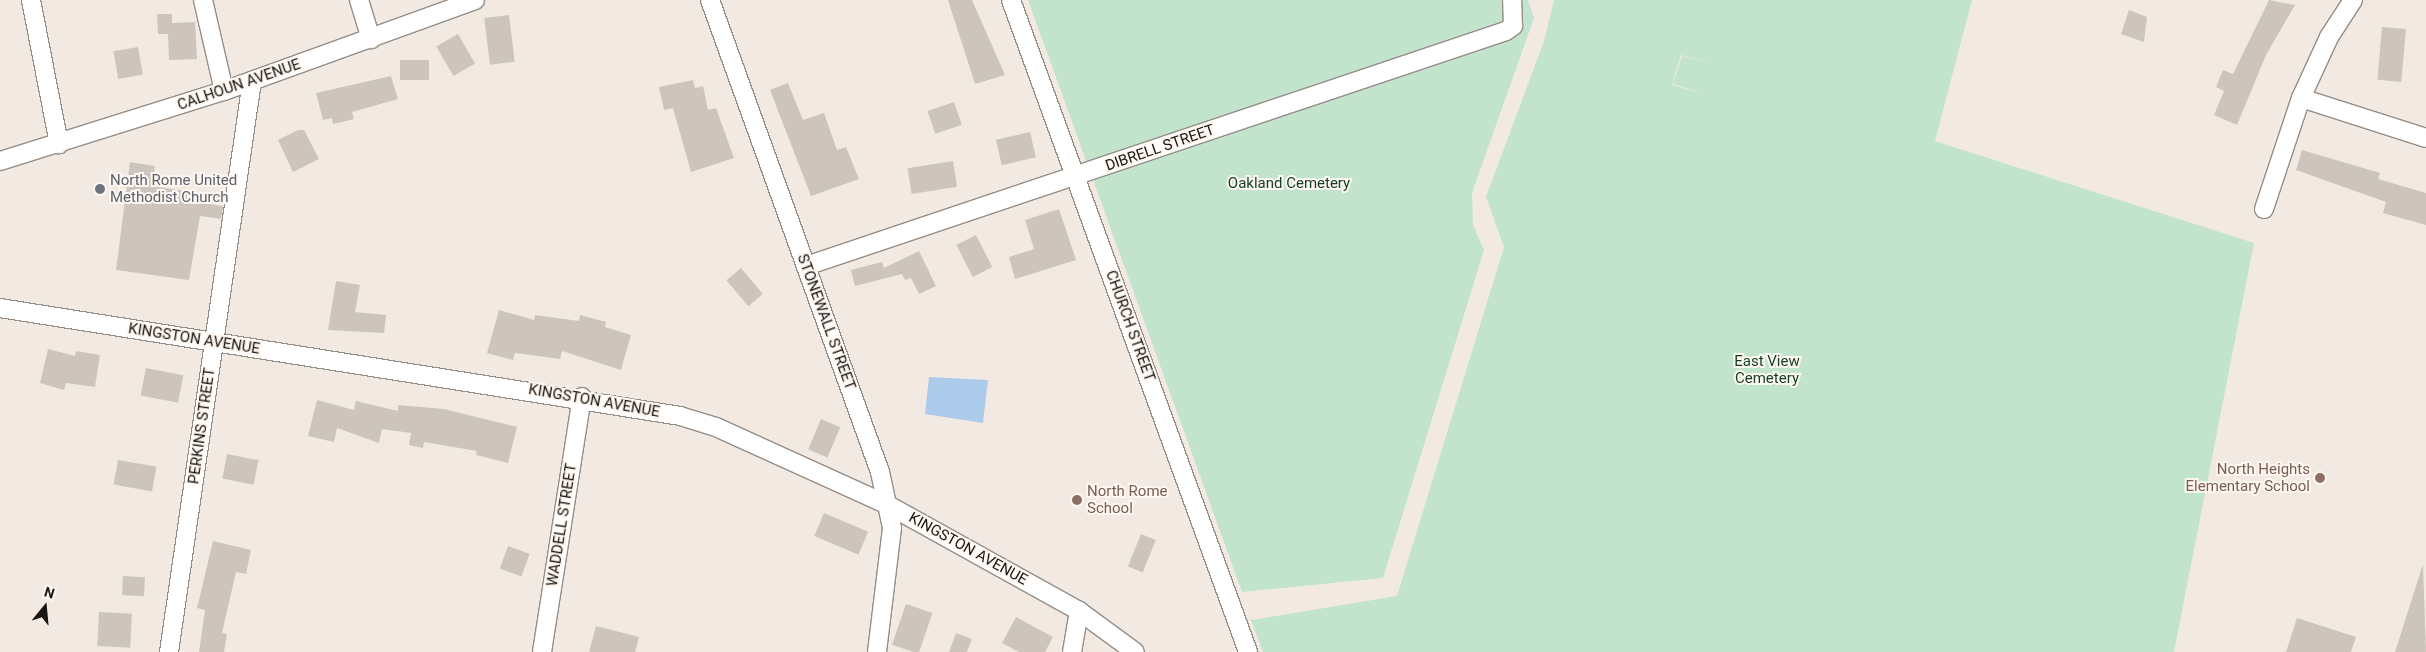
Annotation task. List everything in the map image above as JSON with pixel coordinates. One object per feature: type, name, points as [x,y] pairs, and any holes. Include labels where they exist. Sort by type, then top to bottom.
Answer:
[{"type":"street","points":[[30,0],[59,144]]},
{"type":"street","points":[[203,0],[224,91]]},
{"type":"street","points":[[359,0],[371,39]]},
{"type":"street","name":"CALHOUN AVENUE","points":[[0,161],[224,91],[475,0]]},
{"type":"street","name":"STONEWALL STREET","points":[[710,0],[806,266],[888,505],[892,528],[877,652]]},
{"type":"street","name":"CHURCH STREET","points":[[1011,0],[1248,652]]},
{"type":"street","name":"DIBRELL STREET","points":[[806,266],[1076,176],[1513,26],[1512,0]]},
{"type":"street","points":[[2264,209],[2301,98],[2353,0]]},
{"type":"street","name":"PERKINS STREET","points":[[169,652],[252,80]]},
{"type":"street","points":[[2301,98],[2426,138]]},
{"type":"street","name":"KINGSTON AVENUE","points":[[0,308],[215,343],[582,397],[716,427],[888,505],[1079,611],[1135,652]]},
{"type":"street","name":"WADDELL STREET","points":[[542,652],[582,397]]},
{"type":"street","points":[[1072,652],[1079,611]]},
{"type":"green space","name":"Oakland Cemetery","points":[[1028,0],[1528,0],[1534,18],[1472,193],[1473,225],[1484,250],[1383,578],[1242,592]]},
{"type":"green space","name":"East View Cemetery","points":[[1554,0],[1972,0],[1935,141],[2254,243],[2174,652],[1263,652],[1251,620],[1397,596],[1504,247],[1486,197],[1544,41]],"holes":[[[1681,55],[1713,64],[1682,56],[1673,84],[1704,94],[1672,85]]]},
{"type":"water","points":[[929,377],[988,380],[983,423],[925,414]]},
{"type":"building","points":[[948,0],[972,0],[1005,75],[975,84]]},
{"type":"building","points":[[2269,0],[2295,5],[2266,55],[2237,125],[2214,115],[2224,91],[2216,87],[2223,70],[2233,74]]},
{"type":"building","points":[[2129,10],[2147,17],[2144,42],[2121,34]]},
{"type":"building","points":[[157,14],[172,14],[172,23],[195,22],[197,59],[169,60],[168,34],[158,34]]},
{"type":"building","points":[[509,15],[515,62],[490,65],[484,18]]},
{"type":"building","points":[[2382,27],[2406,29],[2401,82],[2377,80]]},
{"type":"building","points":[[458,34],[475,63],[453,76],[436,46]]},
{"type":"building","points":[[138,47],[143,75],[118,79],[113,51]]},
{"type":"building","points":[[400,60],[429,60],[429,80],[400,80]]},
{"type":"building","points":[[391,76],[398,99],[352,112],[354,119],[333,124],[332,118],[323,120],[316,93]]},
{"type":"building","points":[[693,80],[695,88],[703,86],[708,110],[716,108],[734,158],[691,172],[673,108],[664,110],[659,87]]},
{"type":"building","points":[[788,83],[803,120],[824,113],[837,150],[846,147],[859,179],[811,196],[770,90]]},
{"type":"building","points":[[954,102],[962,125],[935,134],[928,111]]},
{"type":"building","points":[[298,130],[304,130],[319,159],[293,172],[278,140]]},
{"type":"building","points":[[1030,132],[1036,157],[1002,165],[996,140]]},
{"type":"building","points":[[2302,150],[2380,173],[2378,179],[2426,193],[2426,225],[2383,213],[2386,202],[2296,170]]},
{"type":"building","points":[[953,161],[957,187],[912,194],[908,168]]},
{"type":"building","points":[[130,162],[155,166],[152,186],[204,194],[202,203],[223,206],[221,219],[200,216],[189,280],[116,270]]},
{"type":"building","points":[[1059,209],[1076,260],[1015,279],[1009,257],[1034,249],[1025,220]]},
{"type":"building","points":[[976,235],[992,267],[973,277],[956,245]]},
{"type":"building","points":[[919,251],[936,286],[919,294],[911,278],[905,280],[902,274],[855,286],[851,270],[882,262],[884,268]]},
{"type":"building","points":[[741,268],[763,294],[748,306],[726,280]]},
{"type":"building","points":[[336,281],[360,285],[355,312],[386,315],[384,333],[328,330]]},
{"type":"building","points":[[499,310],[534,320],[535,315],[579,321],[580,315],[606,322],[605,327],[631,335],[621,370],[562,351],[560,359],[515,353],[513,360],[487,353]]},
{"type":"building","points":[[48,349],[75,356],[76,351],[100,355],[95,387],[66,383],[64,390],[40,383]]},
{"type":"building","points":[[146,368],[183,375],[178,403],[141,395]]},
{"type":"building","points":[[317,400],[354,410],[356,401],[398,411],[398,405],[444,409],[517,427],[508,463],[476,455],[477,451],[424,442],[423,448],[409,445],[411,433],[382,429],[379,443],[337,428],[334,442],[308,436]]},
{"type":"building","points":[[821,419],[840,427],[827,458],[808,449]]},
{"type":"building","points":[[227,454],[258,460],[254,485],[222,479]]},
{"type":"building","points":[[118,460],[156,467],[152,491],[114,485]]},
{"type":"building","points":[[824,513],[868,532],[858,555],[814,536]]},
{"type":"building","points":[[1141,534],[1156,540],[1143,572],[1128,566]]},
{"type":"building","points":[[213,541],[251,550],[246,574],[236,572],[222,633],[227,634],[224,652],[199,652],[205,610],[197,608]]},
{"type":"building","points":[[508,546],[530,554],[521,576],[500,569]]},
{"type":"building","points":[[2423,564],[2426,652],[2395,652]]},
{"type":"building","points":[[123,576],[145,577],[144,596],[122,595]]},
{"type":"building","points":[[906,604],[932,613],[919,652],[913,652],[892,645]]},
{"type":"building","points":[[99,612],[132,614],[130,648],[97,646]]},
{"type":"building","points":[[1016,617],[1053,637],[1045,652],[1019,652],[1002,643]]},
{"type":"building","points":[[2297,618],[2356,637],[2351,652],[2286,652]]},
{"type":"building","points":[[596,626],[639,637],[635,652],[589,652]]},
{"type":"building","points":[[956,633],[972,639],[967,652],[949,652]]},
{"type":"place","name":"North Rome United Methodist Church","points":[[100,189]]},
{"type":"place","name":"North Heights Elementary School","points":[[2320,478]]},
{"type":"place","name":"North Rome School","points":[[1077,500]]}]
